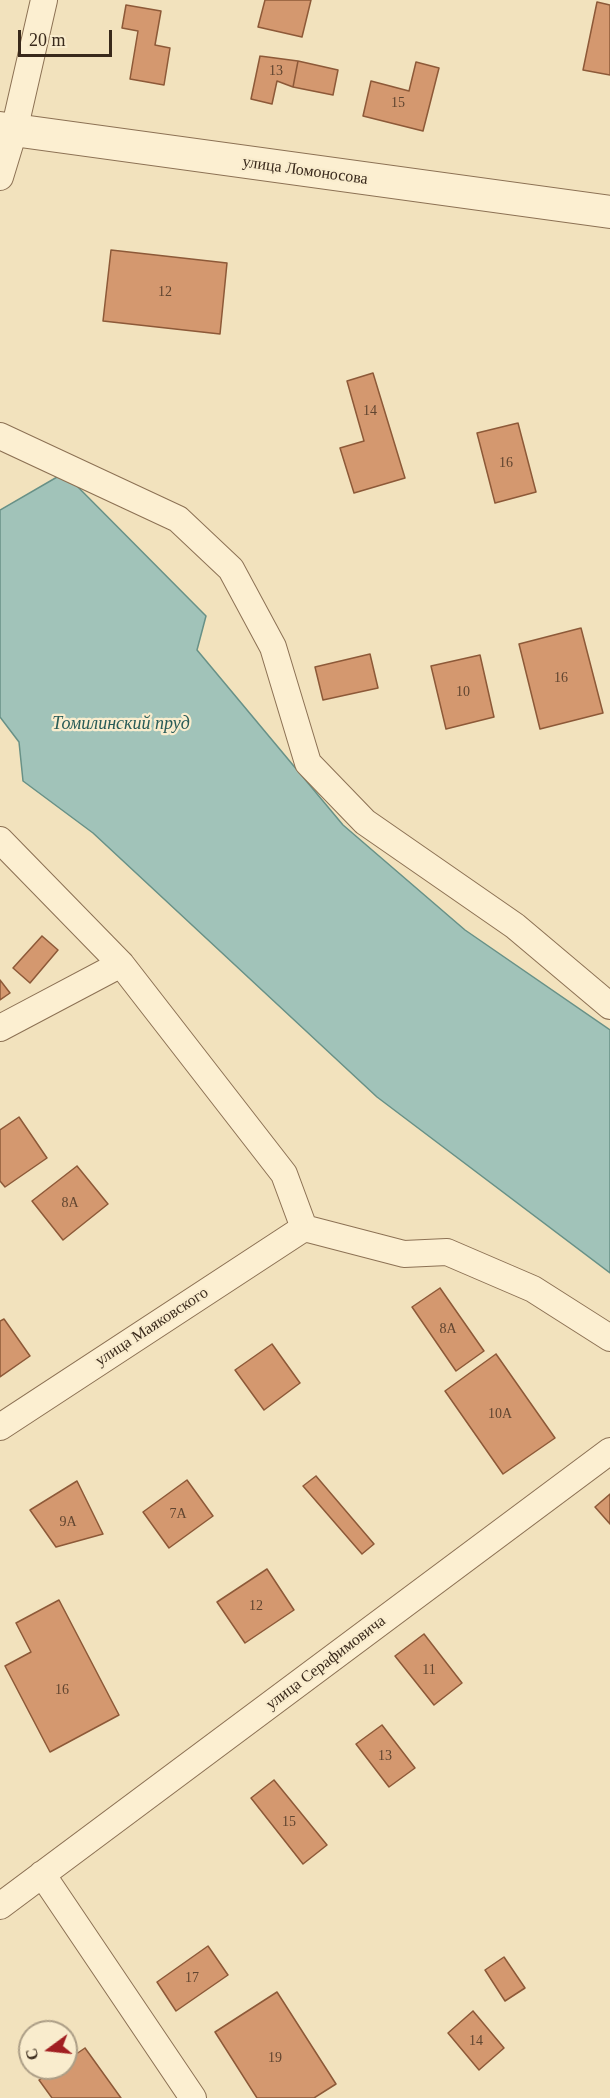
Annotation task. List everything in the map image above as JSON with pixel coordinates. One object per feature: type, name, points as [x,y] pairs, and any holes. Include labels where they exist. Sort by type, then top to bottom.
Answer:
[{"type":"street","points":[[0,177],[7,129],[44,0]]},
{"type":"street","name":"улица Ломоносова","points":[[7,129],[610,212]]},
{"type":"street","points":[[0,436],[178,519],[231,569],[273,647],[308,763],[365,822],[514,926],[610,1006]]},
{"type":"street","points":[[0,840],[121,964],[284,1174],[304,1228],[404,1254],[447,1252],[533,1289],[610,1338]]},
{"type":"street","points":[[0,1028],[121,964]]},
{"type":"street","name":"улица Маяковского","points":[[0,1427],[304,1228]]},
{"type":"street","name":"улица Серафимовича","points":[[0,1906],[610,1451]]},
{"type":"street","points":[[42,1874],[193,2098]]},
{"type":"water","name":"Томилинский пруд","points":[[64,473],[206,616],[197,650],[343,825],[465,930],[610,1030],[610,1273],[377,1097],[93,833],[23,781],[19,742],[0,717],[0,510]]},
{"type":"building","points":[[265,0],[311,0],[302,37],[258,27]]},
{"type":"building","points":[[597,2],[610,5],[610,75],[583,70]]},
{"type":"building","points":[[126,5],[161,11],[155,45],[170,48],[164,85],[130,79],[138,31],[122,28]]},
{"type":"building","points":[[260,56],[298,61],[293,87],[277,81],[272,104],[251,99]]},
{"type":"building","points":[[298,61],[338,70],[333,95],[293,87]]},
{"type":"building","points":[[416,62],[439,68],[423,131],[363,116],[371,81],[409,91]]},
{"type":"building","points":[[111,250],[227,263],[220,334],[103,321]]},
{"type":"building","points":[[373,373],[405,478],[354,493],[340,448],[364,441],[347,381]]},
{"type":"building","points":[[518,423],[536,492],[495,503],[477,433]]},
{"type":"building","points":[[581,628],[603,713],[540,729],[519,644]]},
{"type":"building","points":[[370,654],[378,688],[323,700],[315,667]]},
{"type":"building","points":[[480,655],[494,717],[446,729],[431,666]]},
{"type":"building","points":[[42,936],[58,950],[30,983],[13,968]]},
{"type":"building","points":[[0,980],[10,993],[0,1000]]},
{"type":"building","points":[[19,1117],[47,1158],[5,1187],[0,1181],[0,1130]]},
{"type":"building","points":[[77,1166],[108,1204],[63,1240],[32,1201]]},
{"type":"building","points":[[440,1288],[484,1351],[456,1371],[412,1307]]},
{"type":"building","points":[[4,1319],[30,1356],[0,1377],[0,1321]]},
{"type":"building","points":[[272,1344],[300,1383],[264,1410],[235,1370]]},
{"type":"building","points":[[496,1354],[555,1438],[503,1474],[445,1391]]},
{"type":"building","points":[[316,1476],[374,1544],[362,1554],[303,1486]]},
{"type":"building","points":[[187,1480],[213,1516],[169,1548],[143,1512]]},
{"type":"building","points":[[77,1481],[103,1534],[56,1547],[30,1510]]},
{"type":"building","points":[[610,1494],[610,1524],[595,1507]]},
{"type":"building","points":[[267,1569],[294,1610],[245,1643],[217,1602]]},
{"type":"building","points":[[59,1600],[119,1715],[50,1752],[5,1666],[31,1652],[16,1623]]},
{"type":"building","points":[[424,1634],[462,1683],[434,1705],[395,1656]]},
{"type":"building","points":[[382,1725],[415,1768],[389,1787],[356,1744]]},
{"type":"building","points":[[274,1780],[327,1845],[303,1864],[251,1798]]},
{"type":"building","points":[[208,1946],[228,1975],[176,2011],[157,1982]]},
{"type":"building","points":[[504,1957],[525,1988],[505,2001],[485,1970]]},
{"type":"building","points":[[277,1992],[336,2084],[314,2098],[257,2098],[215,2032]]},
{"type":"building","points":[[473,2011],[504,2048],[479,2070],[448,2033]]},
{"type":"building","points":[[85,2048],[121,2098],[52,2098],[39,2080],[78,2080],[78,2053]]}]
